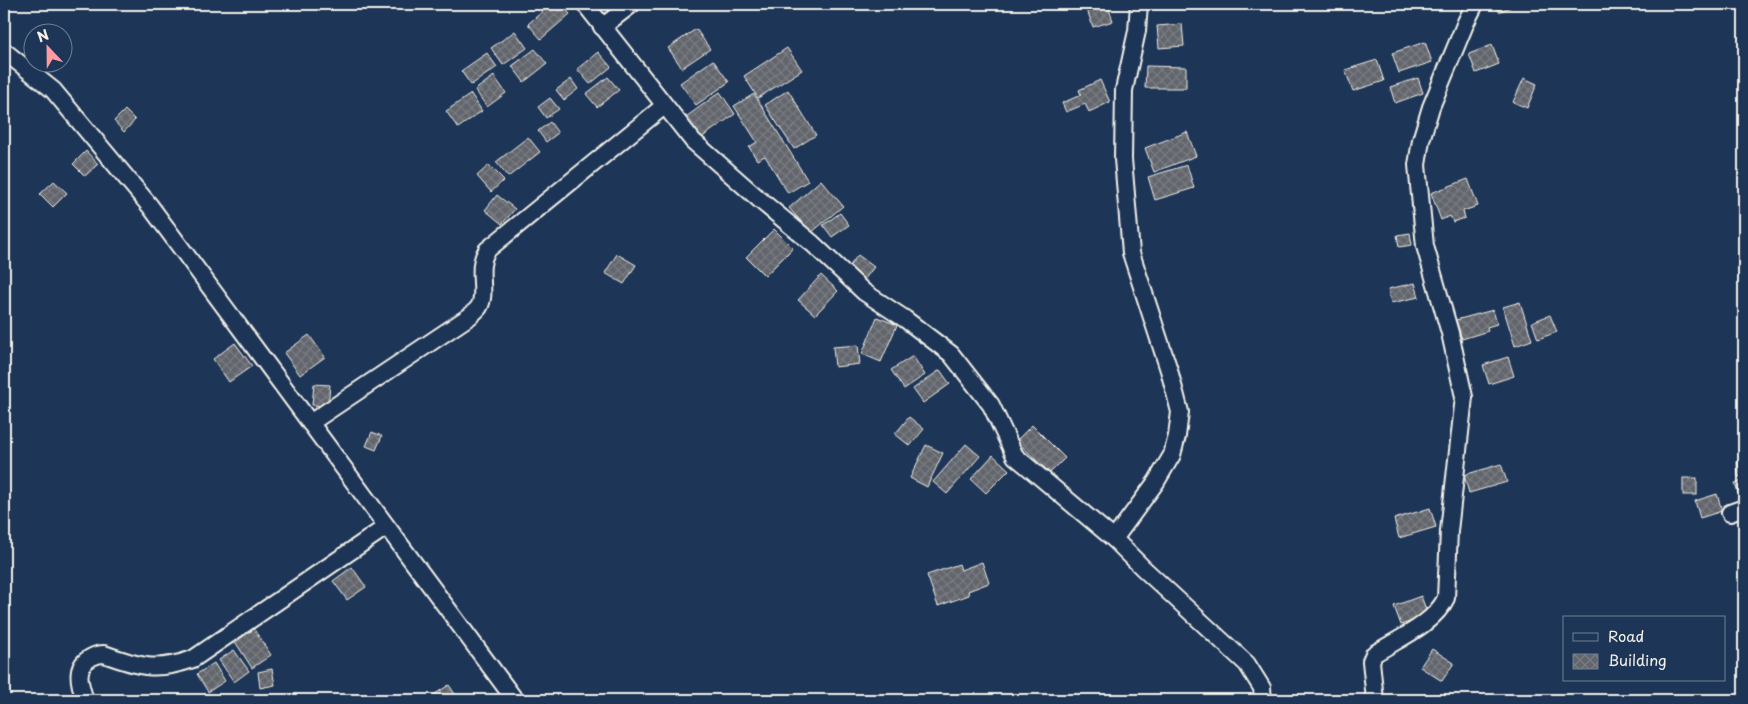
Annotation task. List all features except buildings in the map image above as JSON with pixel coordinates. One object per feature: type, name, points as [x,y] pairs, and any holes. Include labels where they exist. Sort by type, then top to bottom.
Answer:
[{"type":"street","points":[[584,4],[693,141],[813,244],[864,292],[905,319],[951,354],[991,405],[1015,456],[1114,538],[1150,575],[1247,664],[1262,688],[1263,700]]},
{"type":"street","points":[[602,26],[632,4]]},
{"type":"street","points":[[1114,538],[1172,455],[1180,412],[1169,370],[1131,253],[1123,159],[1124,90],[1137,31],[1139,4]]},
{"type":"street","points":[[1375,700],[1371,660],[1374,654],[1432,618],[1446,598],[1449,531],[1464,397],[1450,333],[1425,246],[1417,165],[1431,107],[1475,4]]},
{"type":"street","points":[[4,50],[53,90],[150,206],[515,700]]},
{"type":"street","points":[[310,423],[470,316],[479,308],[482,296],[482,258],[487,250],[664,106]]},
{"type":"street","points":[[85,700],[79,681],[82,664],[85,660],[99,654],[104,654],[146,668],[172,666],[193,659],[386,527]]}]
